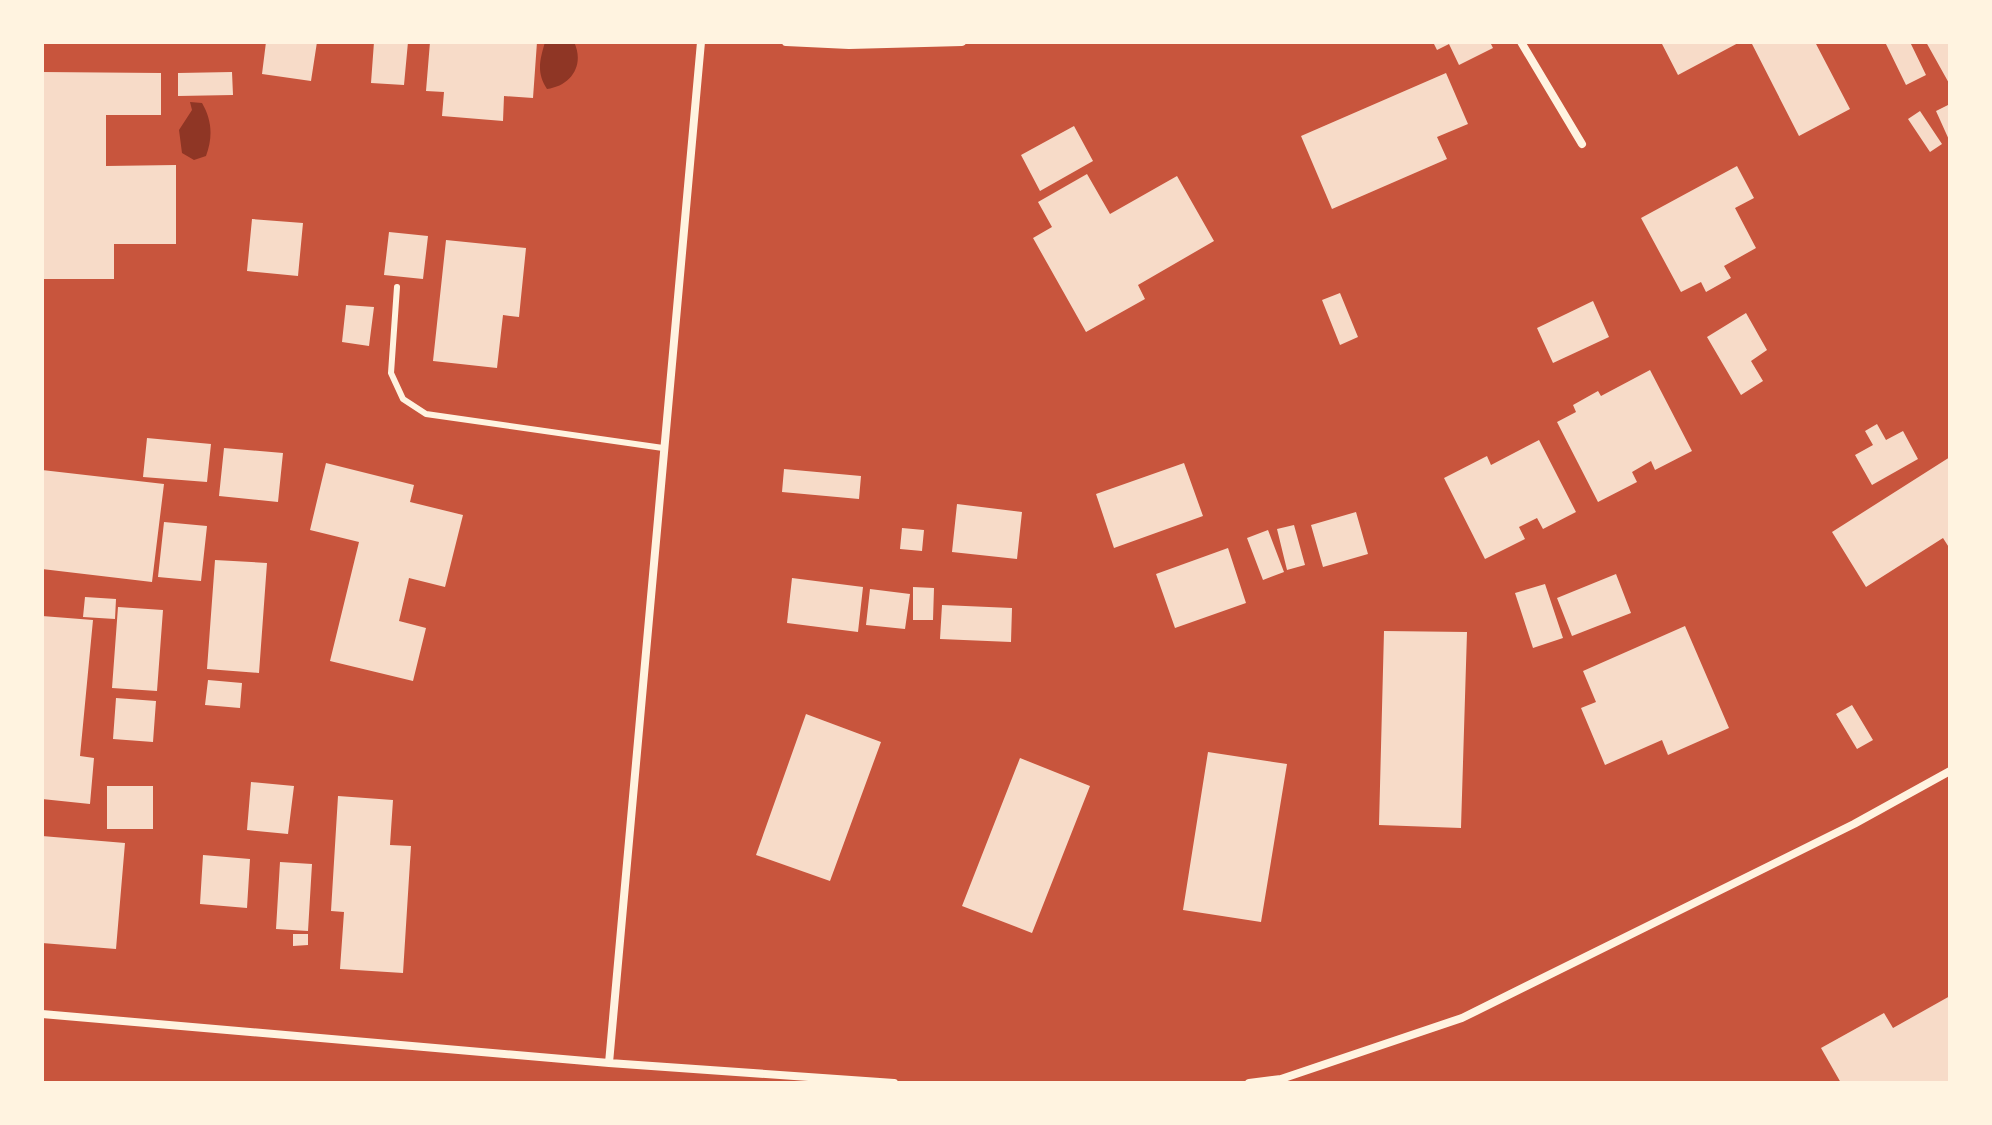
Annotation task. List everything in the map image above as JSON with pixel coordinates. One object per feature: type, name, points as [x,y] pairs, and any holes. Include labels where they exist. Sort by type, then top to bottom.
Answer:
[{"type":"street","points":[[609,1063],[701,42]]},
{"type":"street","points":[[786,42],[962,42]]},
{"type":"street","points":[[1521,42],[1582,144]]},
{"type":"street","points":[[1249,1083],[1281,1079],[1462,1018],[1854,824],[1950,771]]},
{"type":"street","points":[[42,1014],[609,1063],[894,1083]]},
{"type":"lane","points":[[397,287],[391,373],[403,399],[426,414],[663,448]]},
{"type":"shaded area","points":[[545,42],[574,42],[578,59],[569,79],[547,89],[540,71]]},
{"type":"shaded area","points":[[190,102],[202,103],[210,129],[206,156],[194,160],[182,153],[179,130],[192,110]]},
{"type":"building","points":[[266,42],[317,42],[311,81],[262,74]]},
{"type":"building","points":[[374,42],[408,42],[404,85],[371,83]]},
{"type":"building","points":[[430,42],[537,42],[533,98],[504,96],[503,121],[442,116],[444,92],[426,91]]},
{"type":"building","points":[[1433,42],[1490,42],[1493,48],[1459,65],[1449,44],[1437,50]]},
{"type":"building","points":[[1661,42],[1740,42],[1678,75]]},
{"type":"building","points":[[1751,42],[1815,42],[1850,109],[1799,136]]},
{"type":"building","points":[[1885,42],[1910,42],[1926,75],[1906,85]]},
{"type":"building","points":[[1926,42],[1950,42],[1950,85]]},
{"type":"building","points":[[42,72],[161,73],[161,115],[106,115],[106,166],[176,165],[176,244],[114,244],[114,279],[42,279]]},
{"type":"building","points":[[232,72],[233,95],[178,96],[178,73]]},
{"type":"building","points":[[1446,73],[1468,124],[1437,137],[1447,159],[1332,209],[1301,136]]},
{"type":"building","points":[[1950,104],[1950,142],[1936,111]]},
{"type":"building","points":[[1920,111],[1942,144],[1930,152],[1908,119]]},
{"type":"building","points":[[1074,126],[1093,161],[1040,191],[1021,155]]},
{"type":"building","points":[[1737,166],[1754,198],[1735,208],[1756,248],[1724,266],[1731,278],[1706,292],[1701,282],[1681,292],[1641,218]]},
{"type":"building","points":[[1087,174],[1110,214],[1177,176],[1214,241],[1138,285],[1145,299],[1086,332],[1033,238],[1052,227],[1038,202]]},
{"type":"building","points":[[252,219],[303,223],[298,276],[247,271]]},
{"type":"building","points":[[389,232],[428,236],[423,279],[384,275]]},
{"type":"building","points":[[446,240],[526,248],[519,317],[503,315],[497,368],[433,361]]},
{"type":"building","points":[[1340,293],[1358,337],[1340,345],[1322,300]]},
{"type":"building","points":[[1593,301],[1609,337],[1553,363],[1537,328]]},
{"type":"building","points":[[346,305],[374,307],[369,346],[342,342]]},
{"type":"building","points":[[1746,313],[1767,350],[1751,361],[1763,381],[1741,395],[1707,337]]},
{"type":"building","points":[[1650,370],[1692,451],[1655,470],[1651,461],[1632,472],[1637,482],[1598,502],[1557,422],[1576,412],[1573,405],[1598,391],[1601,396]]},
{"type":"building","points":[[1877,424],[1886,440],[1903,431],[1918,459],[1872,485],[1855,455],[1873,445],[1865,431]]},
{"type":"building","points":[[147,438],[211,444],[207,482],[143,477]]},
{"type":"building","points":[[1539,440],[1576,512],[1543,529],[1537,518],[1519,527],[1525,539],[1485,559],[1444,478],[1487,456],[1491,465]]},
{"type":"building","points":[[224,448],[283,453],[278,502],[219,496]]},
{"type":"building","points":[[1950,457],[1950,549],[1943,538],[1866,587],[1832,532]]},
{"type":"building","points":[[326,463],[414,485],[410,502],[463,515],[445,587],[409,578],[399,621],[426,628],[413,681],[330,661],[359,542],[310,530]]},
{"type":"building","points":[[1184,463],[1203,516],[1114,548],[1096,494]]},
{"type":"building","points":[[784,469],[861,476],[859,499],[782,492]]},
{"type":"building","points":[[42,470],[164,484],[152,582],[42,569]]},
{"type":"building","points":[[957,504],[1022,512],[1017,559],[952,552]]},
{"type":"building","points":[[1356,512],[1368,554],[1323,567],[1311,525]]},
{"type":"building","points":[[164,522],[207,526],[201,581],[158,577]]},
{"type":"building","points":[[1294,525],[1305,565],[1287,570],[1277,529]]},
{"type":"building","points":[[902,528],[924,530],[922,551],[900,549]]},
{"type":"building","points":[[1268,530],[1284,572],[1263,580],[1247,538]]},
{"type":"building","points":[[1228,548],[1246,603],[1175,628],[1156,574]]},
{"type":"building","points":[[215,560],[267,563],[259,673],[207,669]]},
{"type":"building","points":[[1616,574],[1631,613],[1572,636],[1557,598]]},
{"type":"building","points":[[792,578],[863,587],[858,632],[787,623]]},
{"type":"building","points":[[1545,584],[1563,638],[1533,648],[1515,593]]},
{"type":"building","points":[[913,587],[934,588],[933,620],[913,620]]},
{"type":"building","points":[[870,589],[910,594],[905,629],[866,625]]},
{"type":"building","points":[[85,597],[116,599],[115,619],[83,617]]},
{"type":"building","points":[[942,605],[1012,608],[1011,642],[940,639]]},
{"type":"building","points":[[118,607],[163,610],[157,691],[112,688]]},
{"type":"building","points":[[42,616],[93,620],[80,756],[94,758],[90,804],[42,799]]},
{"type":"building","points":[[1685,626],[1729,728],[1668,755],[1662,740],[1605,765],[1581,708],[1596,702],[1583,671]]},
{"type":"building","points":[[1384,631],[1467,632],[1461,828],[1379,825]]},
{"type":"building","points":[[208,680],[242,683],[240,708],[205,705]]},
{"type":"building","points":[[116,698],[156,701],[153,742],[113,739]]},
{"type":"building","points":[[1852,705],[1873,740],[1857,749],[1836,714]]},
{"type":"building","points":[[806,714],[881,742],[830,881],[756,855]]},
{"type":"building","points":[[1208,752],[1287,764],[1261,922],[1183,910]]},
{"type":"building","points":[[1020,758],[1090,786],[1032,933],[962,906]]},
{"type":"building","points":[[251,782],[294,786],[288,834],[247,830]]},
{"type":"building","points":[[107,786],[153,786],[153,829],[107,829]]},
{"type":"building","points":[[338,796],[393,800],[390,845],[411,846],[403,973],[340,969],[344,912],[331,911]]},
{"type":"building","points":[[42,836],[125,843],[116,949],[42,943]]},
{"type":"building","points":[[203,855],[250,859],[247,908],[200,904]]},
{"type":"building","points":[[280,862],[312,864],[308,931],[276,929]]},
{"type":"building","points":[[293,934],[308,934],[308,945],[293,946]]},
{"type":"building","points":[[1950,996],[1950,1083],[1841,1083],[1821,1048],[1884,1013],[1893,1028]]}]
